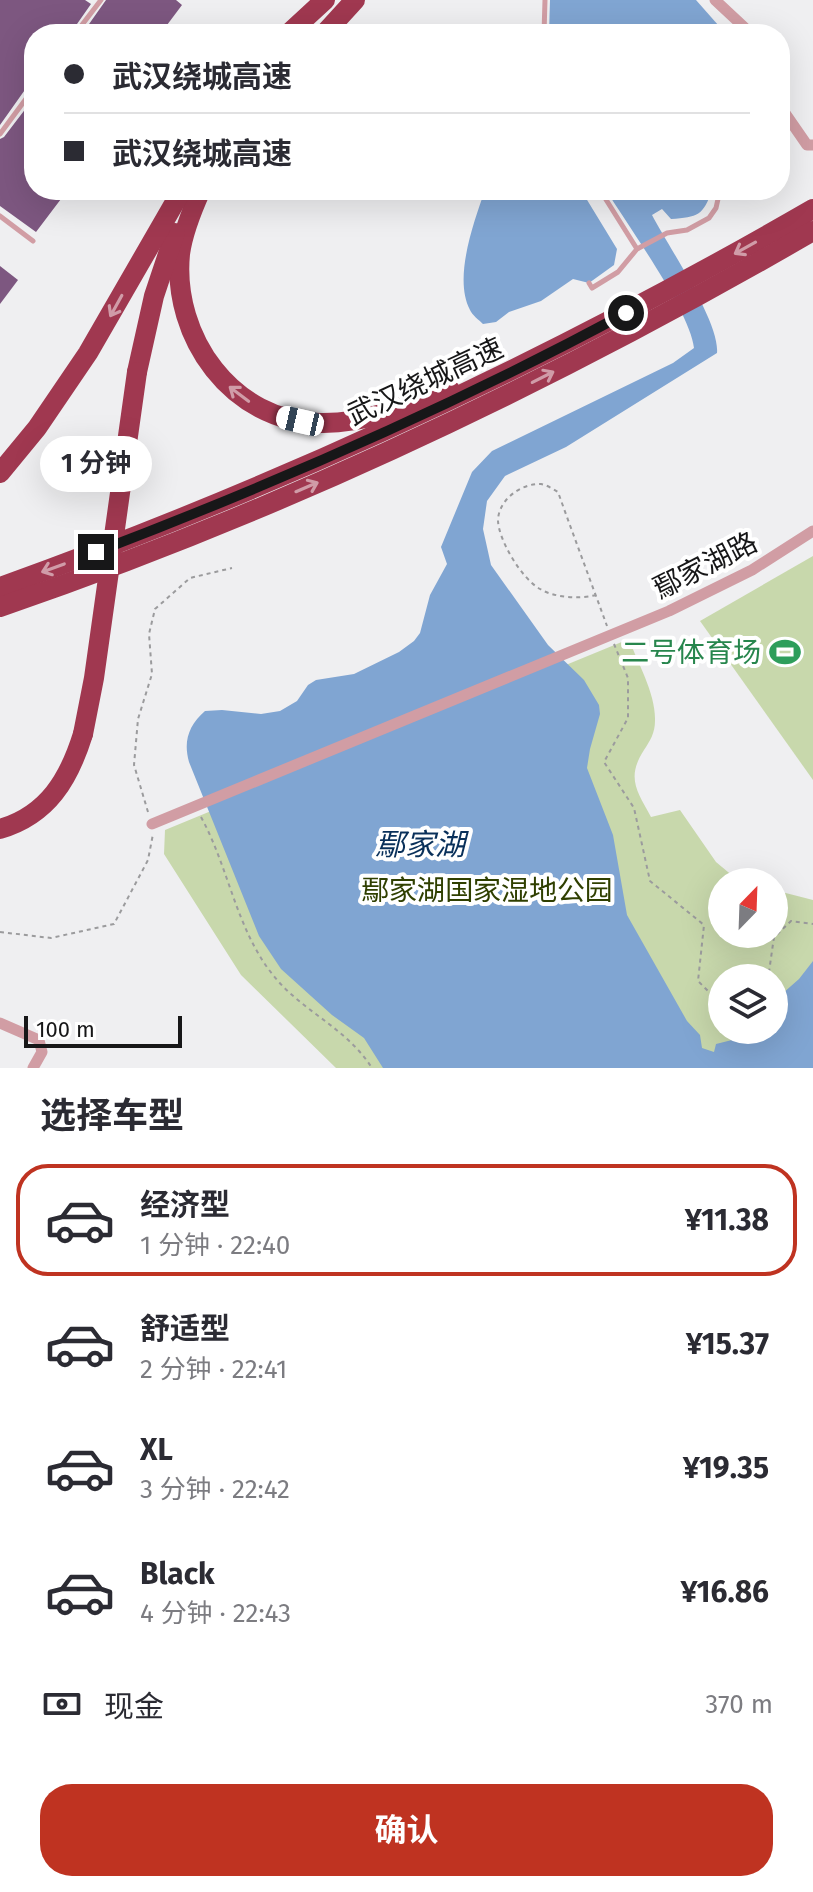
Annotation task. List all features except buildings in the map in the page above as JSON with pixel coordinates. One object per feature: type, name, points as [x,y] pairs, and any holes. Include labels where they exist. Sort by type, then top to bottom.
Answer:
[{"type":"highway","points":[[299,24],[325,0]]},
{"type":"highway","points":[[333,24],[355,0]]},
{"type":"highway","points":[[0,473],[72,379],[177,200]]},
{"type":"highway","points":[[0,829],[33,814],[52,798],[71,768],[94,678],[137,321],[153,266],[179,200]]},
{"type":"highway","points":[[132,371],[162,269],[175,234],[194,200]]},
{"type":"highway","points":[[196,200],[180,258],[183,295],[193,334],[212,367],[237,395],[284,417],[325,423],[382,415],[493,370],[650,300]]},
{"type":"highway","name":"武汉绕城高速","points":[[0,587],[153,530],[313,464],[476,389],[650,300],[813,209]]},
{"type":"highway","name":"武汉绕城高速","points":[[0,607],[258,508],[400,446],[527,386],[689,301],[813,231]]},
{"type":"highway","points":[[0,620],[138,566],[258,508]]},
{"type":"highway","points":[[0,819],[28,806],[45,792],[79,733]]},
{"type":"street","points":[[715,0],[741,24]]},
{"type":"street","points":[[790,120],[807,145],[813,145]]},
{"type":"street","name":"鄢家湖路","points":[[152,824],[669,611],[724,585],[813,531]]},
{"type":"street","points":[[0,1023],[39,1040],[42,1052],[33,1068]]},
{"type":"lane","points":[[83,24],[101,0]]},
{"type":"lane","points":[[544,24],[545,0]]},
{"type":"lane","points":[[0,134],[24,102]]},
{"type":"lane","points":[[606,200],[637,249]]},
{"type":"lane","points":[[589,283],[592,288],[618,272],[637,249],[667,233],[687,230],[709,218],[718,200]]},
{"type":"lane","points":[[0,216],[33,241]]},
{"type":"path","points":[[596,595],[580,599],[540,589],[521,569],[503,543],[498,518],[506,499],[523,487],[544,484],[558,492],[628,678],[628,718],[604,762],[634,808],[650,881],[704,925],[698,981],[708,991]]},
{"type":"path","points":[[0,932],[51,938],[114,924],[148,860],[154,830],[134,765],[138,719],[152,674],[149,634],[155,609],[190,578],[232,568]]},
{"type":"path","points":[[196,807],[214,840],[237,910],[274,977],[354,1044],[372,1068]]},
{"type":"path","points":[[770,964],[774,937],[791,921],[813,924]]},
{"type":"green space","points":[[813,556],[813,780],[700,621]]},
{"type":"green space","name":"鄢家湖","points":[[629,639],[650,690],[655,711],[652,737],[636,769],[641,800],[651,817],[680,810],[723,868],[708,868],[708,948],[788,948],[788,894],[813,900],[813,1068],[336,1068],[241,975],[164,854],[165,830]]},
{"type":"water","points":[[550,0],[696,0],[717,24],[549,24]]},
{"type":"water","points":[[482,200],[587,200],[617,249],[614,265],[589,283],[573,279],[541,301],[509,312],[496,322],[483,324],[470,310],[464,282],[467,250]]},
{"type":"water","name":"鄢家湖","points":[[612,200],[708,200],[702,210],[693,216],[671,219],[662,209],[652,215],[702,304],[716,339],[717,353],[566,447],[505,476],[487,501],[483,529],[491,565],[548,645],[584,680],[599,705],[600,714],[587,768],[613,835],[627,915],[687,1021],[700,1035],[702,1048],[714,1052],[716,1044],[788,1044],[788,989],[813,961],[813,1068],[383,1068],[364,1038],[332,1015],[281,969],[259,936],[189,762],[189,734],[205,711],[261,714],[280,711],[297,701],[308,685],[316,680],[354,674],[399,652],[414,641],[420,633],[430,595],[447,564],[441,547],[472,472],[492,451],[673,363],[694,348],[682,313]]},
{"type":"place","name":"二号体育场","points":[[785,652]]},
{"type":"route","points":[[96,552],[234,498],[392,429],[626,313]]},
{"type":"park label","name":"鄢家湖国家湿地公园","points":[[487,890]]}]
